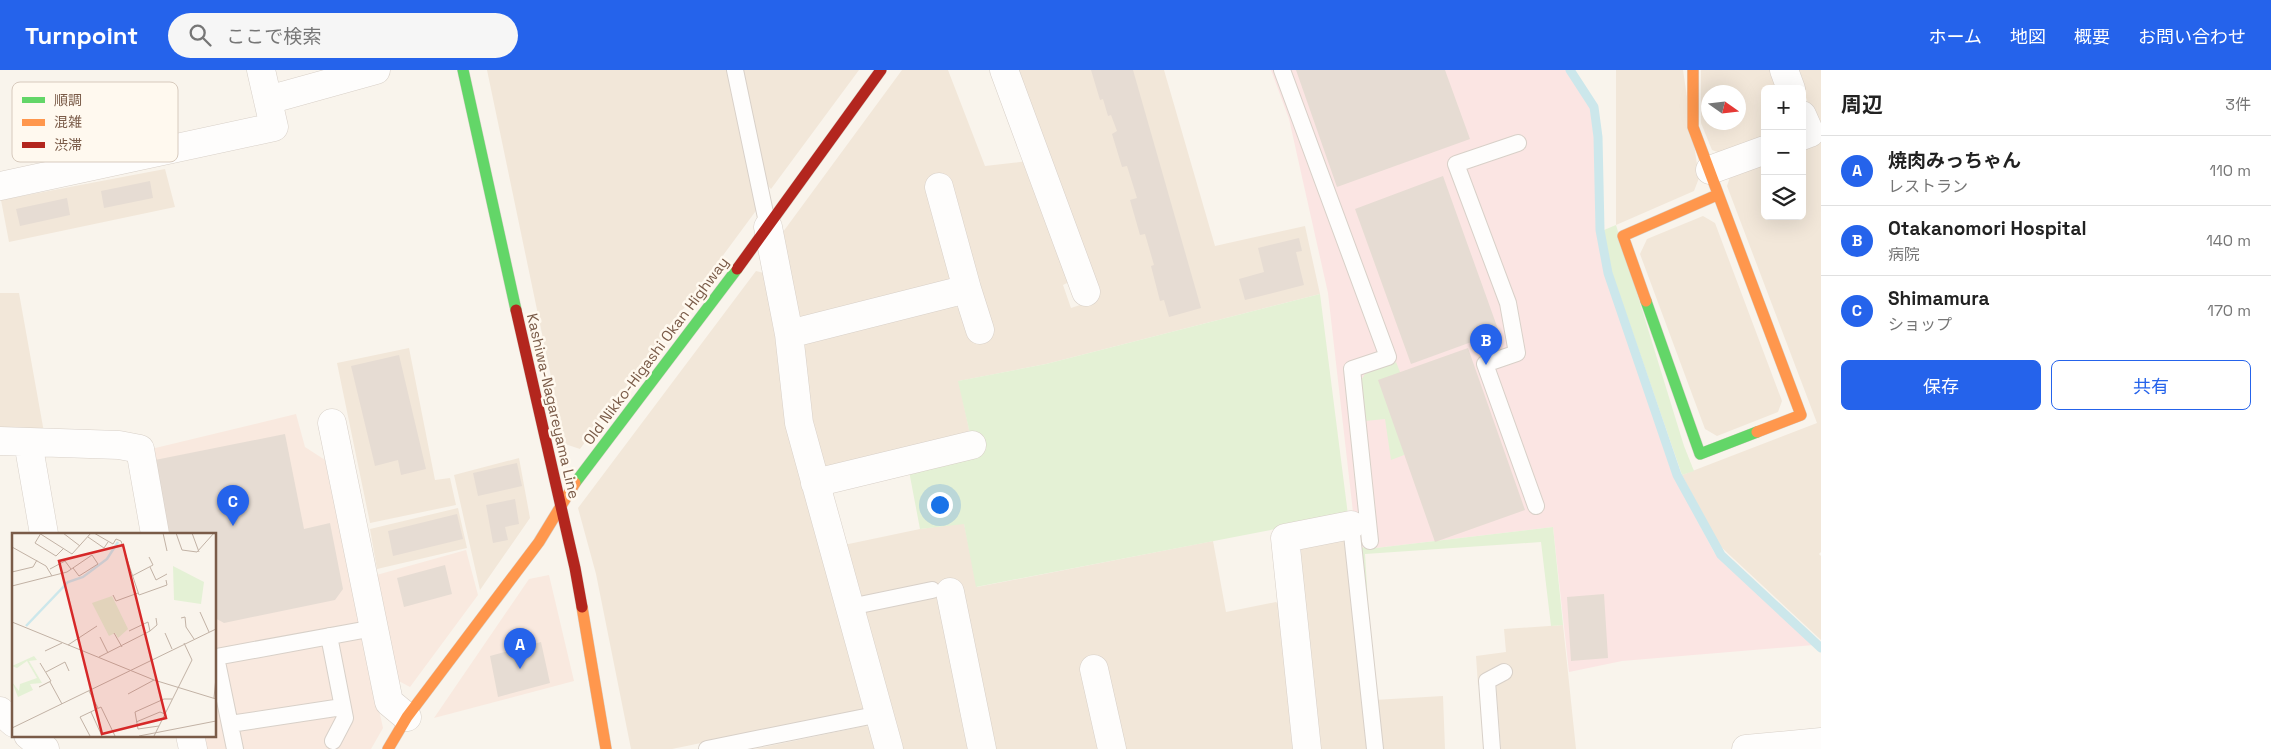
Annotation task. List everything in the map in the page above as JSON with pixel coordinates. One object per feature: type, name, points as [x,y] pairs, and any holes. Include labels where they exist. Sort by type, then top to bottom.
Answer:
[{"type":"street","points":[[178,148],[274,127],[261,70]]},
{"type":"street","points":[[268,100],[376,70]]},
{"type":"street","name":"Kashiwa-Nagareyama Line","points":[[464,70],[575,568],[606,749]]},
{"type":"street","name":"Old Nikko-Higashi Okan Highway","points":[[388,749],[407,717],[539,542],[579,478],[768,226],[881,70]]},
{"type":"street","points":[[1004,70],[1086,292]]},
{"type":"street","points":[[1693,70],[1693,127],[1713,182],[1801,415],[1700,454],[1623,236],[1713,182],[1761,152]]},
{"type":"street","points":[[1784,70],[1790,85]]},
{"type":"street","points":[[1806,124],[1810,133],[1806,134]]},
{"type":"street","points":[[0,186],[111,162]]},
{"type":"street","points":[[939,187],[966,289],[980,330]]},
{"type":"street","points":[[768,226],[789,334],[799,423],[880,714],[888,749]]},
{"type":"street","points":[[789,334],[966,289]]},
{"type":"street","points":[[332,423],[389,702],[407,717]]},
{"type":"street","points":[[0,441],[119,445],[140,449],[155,533]]},
{"type":"street","points":[[28,442],[44,533]]},
{"type":"street","points":[[815,483],[972,445]]},
{"type":"street","points":[[1307,749],[1285,538],[1361,533]]},
{"type":"street","points":[[941,591],[982,749]]},
{"type":"street","points":[[1094,669],[1112,749]]},
{"type":"street","points":[[0,711],[12,721]]},
{"type":"street","points":[[190,736],[192,749]]},
{"type":"street","points":[[1746,749],[1821,742]]},
{"type":"lane","points":[[734,70],[768,226]]},
{"type":"lane","points":[[1282,70],[1388,357],[1352,369],[1375,749]]},
{"type":"lane","points":[[1518,143],[1456,164],[1508,303],[1517,353],[1485,364],[1536,506]]},
{"type":"lane","points":[[850,607],[941,591]]},
{"type":"lane","points":[[235,749],[216,658],[374,628]]},
{"type":"lane","points":[[329,636],[345,718],[335,746]]},
{"type":"lane","points":[[1492,749],[1487,681],[1504,672]]},
{"type":"lane","points":[[230,724],[342,707]]},
{"type":"lane","points":[[707,749],[880,714]]},
{"type":"shaded area","points":[[487,70],[729,70],[758,208],[580,449],[565,444]]},
{"type":"shaded area","points":[[742,70],[859,70],[771,189],[767,185]]},
{"type":"shaded area","points":[[902,70],[948,70],[985,166],[1028,161],[1071,281],[1063,285],[1071,308],[1083,304],[1015,70],[1164,70],[1215,246],[1305,226],[1320,294],[1046,364],[959,381],[970,434],[831,468],[819,464],[796,355],[806,340],[952,304],[962,311],[972,342],[990,336],[942,175],[927,181],[951,275],[946,285],[804,322],[791,313],[780,236]]},
{"type":"shaded area","points":[[1271,70],[1566,70],[1590,107],[1594,137],[1596,229],[1605,274],[1672,473],[1714,552],[1814,645],[1622,661],[1569,672],[1553,527],[1376,548],[1357,547],[1328,293],[1289,119]]},
{"type":"shaded area","points":[[1616,70],[1683,70],[1699,178],[1694,191],[1616,225]]},
{"type":"shaded area","points":[[1701,70],[1772,70],[1778,85],[1761,85],[1761,140],[1723,154],[1712,150],[1704,130],[1746,130],[1746,85],[1701,85]]},
{"type":"shaded area","points":[[1795,70],[1821,70],[1821,135],[1806,98],[1806,85],[1801,85]]},
{"type":"shaded area","points":[[1821,138],[1821,552],[1819,554],[1821,556],[1821,640],[1720,546],[1682,475],[1817,423],[1727,186],[1731,174],[1761,163],[1761,220],[1806,220],[1806,144]]},
{"type":"shaded area","points":[[165,169],[175,207],[9,242],[1,200]]},
{"type":"shaded area","points":[[1703,216],[1715,223],[1782,401],[1778,412],[1717,436],[1705,429],[1640,254],[1647,239]]},
{"type":"shaded area","points":[[756,271],[772,275],[866,705],[862,710],[672,749],[631,749],[596,574],[578,508]]},
{"type":"shaded area","points":[[0,293],[19,293],[45,438],[0,436]]},
{"type":"shaded area","points":[[409,348],[435,480],[450,478],[456,505],[370,523],[337,363]]},
{"type":"shaded area","points":[[296,414],[305,447],[325,460],[383,728],[371,749],[202,749],[199,736],[216,736],[216,533],[163,533],[147,450]]},
{"type":"shaded area","points":[[519,458],[530,518],[480,590],[454,475]]},
{"type":"shaded area","points":[[458,508],[467,548],[377,569],[370,529]]},
{"type":"shaded area","points":[[964,523],[977,587],[1213,541],[1226,612],[1276,602],[1283,608],[1298,749],[893,749],[839,546],[920,529]]},
{"type":"shaded area","points":[[1347,536],[1370,749],[1318,749],[1295,550]]},
{"type":"shaded area","points":[[466,550],[478,595],[410,687],[395,679],[373,576]]},
{"type":"shaded area","points":[[549,575],[574,681],[434,718],[529,579]]},
{"type":"shaded area","points":[[1563,625],[1576,749],[1501,749],[1496,684],[1478,685],[1476,656],[1506,652],[1504,629]]},
{"type":"shaded area","points":[[1443,696],[1445,749],[1380,749],[1374,700]]},
{"type":"shaded area","points":[[865,726],[873,728],[879,749],[755,749]]},
{"type":"green space","points":[[1616,225],[1684,446],[1694,471],[1682,475],[1611,270],[1604,230]]},
{"type":"green space","points":[[1320,294],[1348,515],[976,587],[964,524],[920,529],[909,471],[970,434],[958,381],[1046,364]]},
{"type":"green space","points":[[1396,362],[1400,372],[1404,455],[1391,460],[1385,419],[1365,421],[1361,380],[1365,374]]},
{"type":"green space","points":[[1553,527],[1563,625],[1551,626],[1541,542],[1365,554],[1374,700],[1357,547],[1376,548]]},
{"type":"building","points":[[1091,70],[1133,70],[1201,308],[1169,317],[1164,300],[1160,301],[1151,266],[1154,265],[1145,234],[1140,235],[1130,200],[1137,198],[1127,166],[1122,167],[1112,134],[1117,131],[1111,115],[1108,116],[1103,99],[1100,100]]},
{"type":"building","points":[[1296,70],[1445,70],[1470,139],[1337,187]]},
{"type":"building","points":[[1443,176],[1499,332],[1411,364],[1355,209]]},
{"type":"building","points":[[150,181],[153,198],[104,208],[101,191]]},
{"type":"building","points":[[67,198],[70,215],[20,226],[16,209]]},
{"type":"building","points":[[1299,238],[1302,251],[1296,252],[1304,285],[1245,300],[1239,279],[1264,272],[1258,248]]},
{"type":"building","points":[[1468,348],[1525,510],[1435,542],[1378,380]]},
{"type":"building","points":[[399,355],[426,469],[401,475],[398,460],[375,466],[351,366]]},
{"type":"building","points":[[285,434],[304,529],[330,523],[343,589],[335,600],[224,623],[216,619],[216,533],[164,533],[150,461]]},
{"type":"building","points":[[517,463],[522,486],[478,496],[473,473]]},
{"type":"building","points":[[515,499],[519,524],[505,527],[508,540],[493,543],[486,505]]},
{"type":"building","points":[[457,514],[463,539],[393,556],[388,531]]},
{"type":"building","points":[[445,565],[452,594],[404,607],[397,578]]},
{"type":"building","points":[[1604,594],[1608,658],[1571,661],[1567,597]]},
{"type":"building","points":[[541,642],[550,683],[498,697],[490,656]]},
{"type":"waterway","points":[[1570,70],[1594,107],[1598,137],[1600,230],[1608,273],[1677,475],[1721,555],[1821,648]]},
{"type":"traffic: fast","points":[[463,70],[516,310]]},
{"type":"traffic: fast","points":[[575,483],[737,269]]},
{"type":"traffic: fast","points":[[1646,301],[1700,454],[1757,432]]},
{"type":"traffic: slow","points":[[1693,70],[1693,127],[1801,415],[1757,432]]},
{"type":"traffic: slow","points":[[1646,301],[1623,236],[1717,195]]},
{"type":"traffic: slow","points":[[388,749],[407,717],[539,542],[575,483]]},
{"type":"traffic: slow","points":[[582,607],[606,749]]},
{"type":"traffic: jam","points":[[737,269],[881,70]]},
{"type":"traffic: jam","points":[[516,310],[575,568],[582,607]]},
{"type":"place","name":"Otakanomori Hospital","points":[[1486,365]]},
{"type":"place","name":"Shimamura","points":[[233,526]]},
{"type":"place","name":"焼肉みっちゃん","points":[[520,669]]}]
